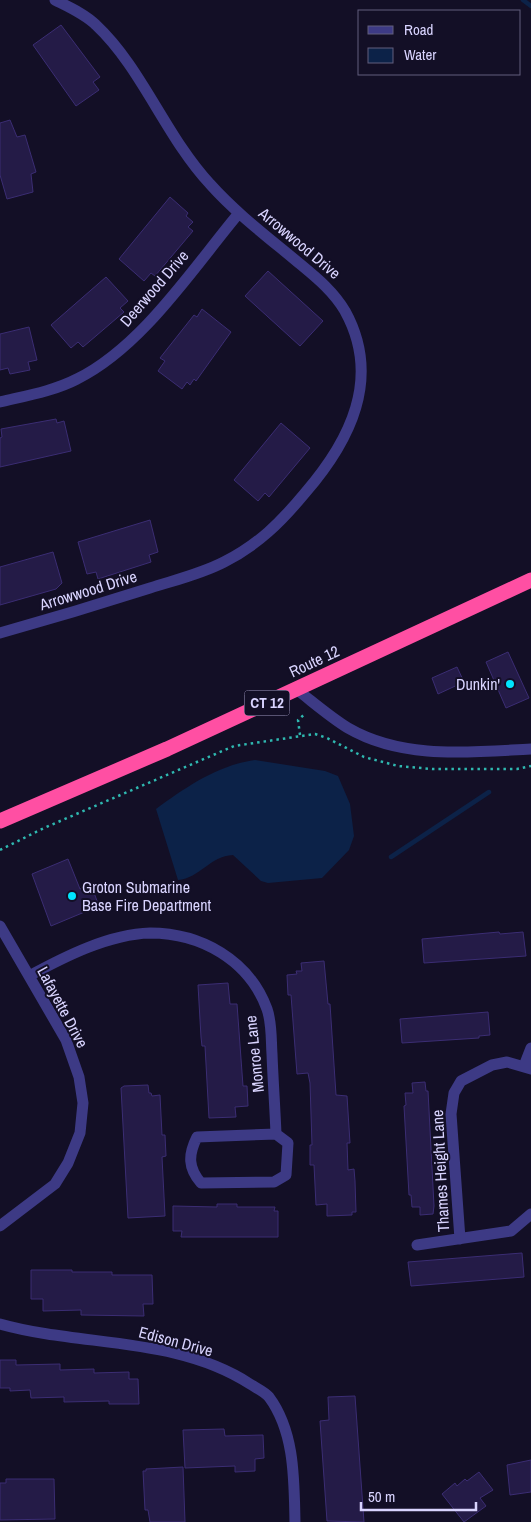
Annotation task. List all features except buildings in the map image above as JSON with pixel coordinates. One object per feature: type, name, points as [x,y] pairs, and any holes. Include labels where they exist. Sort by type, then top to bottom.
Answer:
[{"type":"highway","name":"Route 12","points":[[0,821],[108,775],[531,580]]},
{"type":"street","name":"Arrowwood Drive","points":[[0,633],[130,595],[222,563],[247,549],[283,520],[328,467],[350,427],[359,400],[360,370],[357,340],[346,313],[333,292],[239,213],[188,160],[111,41],[94,23],[74,9],[55,0]]},
{"type":"street","name":"Deerwood Drive","points":[[0,402],[44,391],[76,379],[106,361],[141,332],[239,213]]},
{"type":"street","points":[[296,689],[347,728],[375,741],[404,749],[436,752],[531,749]]},
{"type":"street","name":"Lafayette Drive","points":[[0,926],[66,1040],[79,1076],[82,1113],[80,1133],[68,1163],[54,1184],[0,1226]]},
{"type":"street","name":"Monroe Lane","points":[[29,976],[48,966],[105,943],[149,933],[196,940],[222,952],[242,968],[258,988],[268,1011],[276,1134],[288,1143],[286,1176],[274,1182],[201,1183],[192,1172],[191,1149],[197,1137],[276,1134]]},
{"type":"street","name":"Thames Height Lane","points":[[460,1239],[451,1114],[454,1093],[461,1081],[492,1064],[507,1062],[528,1067],[531,1048]]},
{"type":"street","name":"Thames Height Lane","points":[[418,1245],[511,1231],[531,1214]]},
{"type":"street","name":"Edison Drive","points":[[0,1324],[22,1330],[151,1348],[195,1359],[238,1376],[268,1396],[284,1426],[293,1470],[295,1522]]},
{"type":"path","points":[[0,850],[44,828],[234,746],[300,735],[299,718],[319,706]]},
{"type":"water","points":[[255,760],[325,771],[338,776],[350,804],[354,836],[349,850],[322,878],[268,883],[261,881],[233,855],[218,859],[193,875],[178,880],[156,809],[191,785],[215,772]]},
{"type":"waterway","points":[[523,0],[531,6]]},
{"type":"waterway","points":[[391,857],[489,792]]},
{"type":"place","name":"Dunkin'","points":[[510,684]]},
{"type":"place","name":"Groton Submarine Base Fire Department","points":[[72,896]]}]
